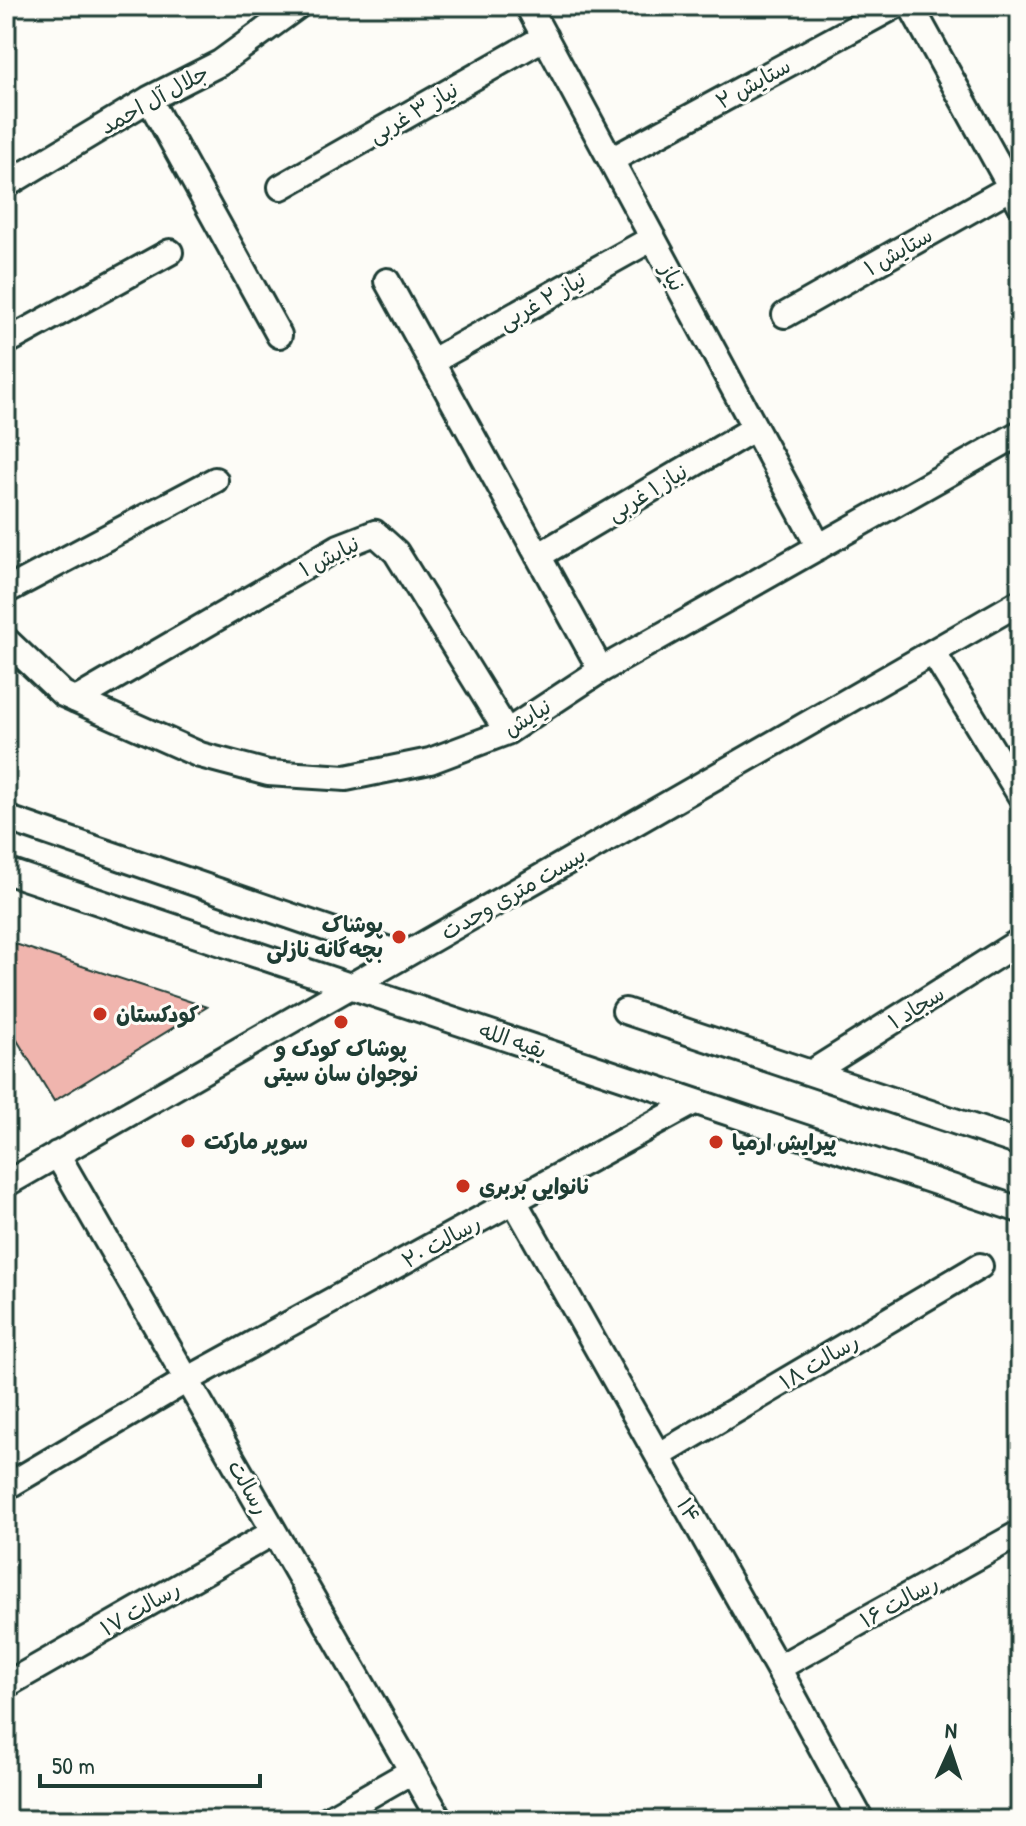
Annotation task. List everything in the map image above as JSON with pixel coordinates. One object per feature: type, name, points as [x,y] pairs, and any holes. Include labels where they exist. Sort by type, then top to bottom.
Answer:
[{"type":"street","name":"جلال آل احمد","points":[[6,185],[149,99],[220,63],[298,6]]},
{"type":"street","name":"نیاز","points":[[528,6],[819,547]]},
{"type":"street","name":"ستایش ۲","points":[[611,160],[895,6]]},
{"type":"street","points":[[911,6],[1017,191]]},
{"type":"street","name":"نیاز ۳ غربی","points":[[281,187],[545,37]]},
{"type":"street","points":[[149,99],[279,335]]},
{"type":"street","name":"ستایش ۱","points":[[785,315],[1017,191]]},
{"type":"street","name":"نیاز ۲ غربی","points":[[431,362],[653,238]]},
{"type":"street","points":[[6,342],[170,252]]},
{"type":"street","points":[[387,281],[601,670]]},
{"type":"street","name":"نیاز ۱ غربی","points":[[538,556],[755,428]]},
{"type":"street","name":"نیایش","points":[[6,640],[63,694],[200,755],[268,773],[346,778],[430,761],[507,732],[601,670],[1020,433]]},
{"type":"street","points":[[6,591],[215,480]]},
{"type":"street","name":"نیایش ۱","points":[[76,700],[339,547],[375,533],[396,552],[507,732]]},
{"type":"street","name":"بیست متری وحدت","points":[[6,1184],[1020,602]]},
{"type":"street","points":[[933,652],[1020,795]]},
{"type":"street","points":[[6,818],[404,955]]},
{"type":"street","name":"بقیه الله","points":[[6,871],[1020,1210]]},
{"type":"street","name":"سجاد ۱","points":[[811,1073],[1020,941]]},
{"type":"street","points":[[625,1011],[1020,1143]]},
{"type":"street","name":"رسالت ۲۰","points":[[6,1487],[187,1380],[694,1102]]},
{"type":"street","name":"رسالت","points":[[57,1154],[440,1820]]},
{"type":"street","name":"۱۴","points":[[514,1201],[861,1820]]},
{"type":"street","name":"رسالت ۱۸","points":[[658,1456],[980,1266]]},
{"type":"street","name":"رسالت ۱۷","points":[[6,1685],[274,1532]]},
{"type":"street","name":"رسالت ۱۶","points":[[778,1668],[1020,1533]]},
{"type":"street","points":[[326,1820],[412,1771]]},
{"type":"building","name":"کودکستان","points":[[6,941],[207,1007],[54,1101],[6,1022]]},
{"type":"place","name":"پوشاک بچه‌گانه نازلی","points":[[399,937]]},
{"type":"place","name":"کودکستان","points":[[100,1014]]},
{"type":"place","name":"پوشاک کودک و نوجوان سان سیتی","points":[[341,1022]]},
{"type":"place","name":"سوپر مارکت","points":[[188,1141]]},
{"type":"place","name":"پیرایش ارمیا","points":[[716,1142]]},
{"type":"place","name":"نانوایی بربری","points":[[463,1186]]}]
